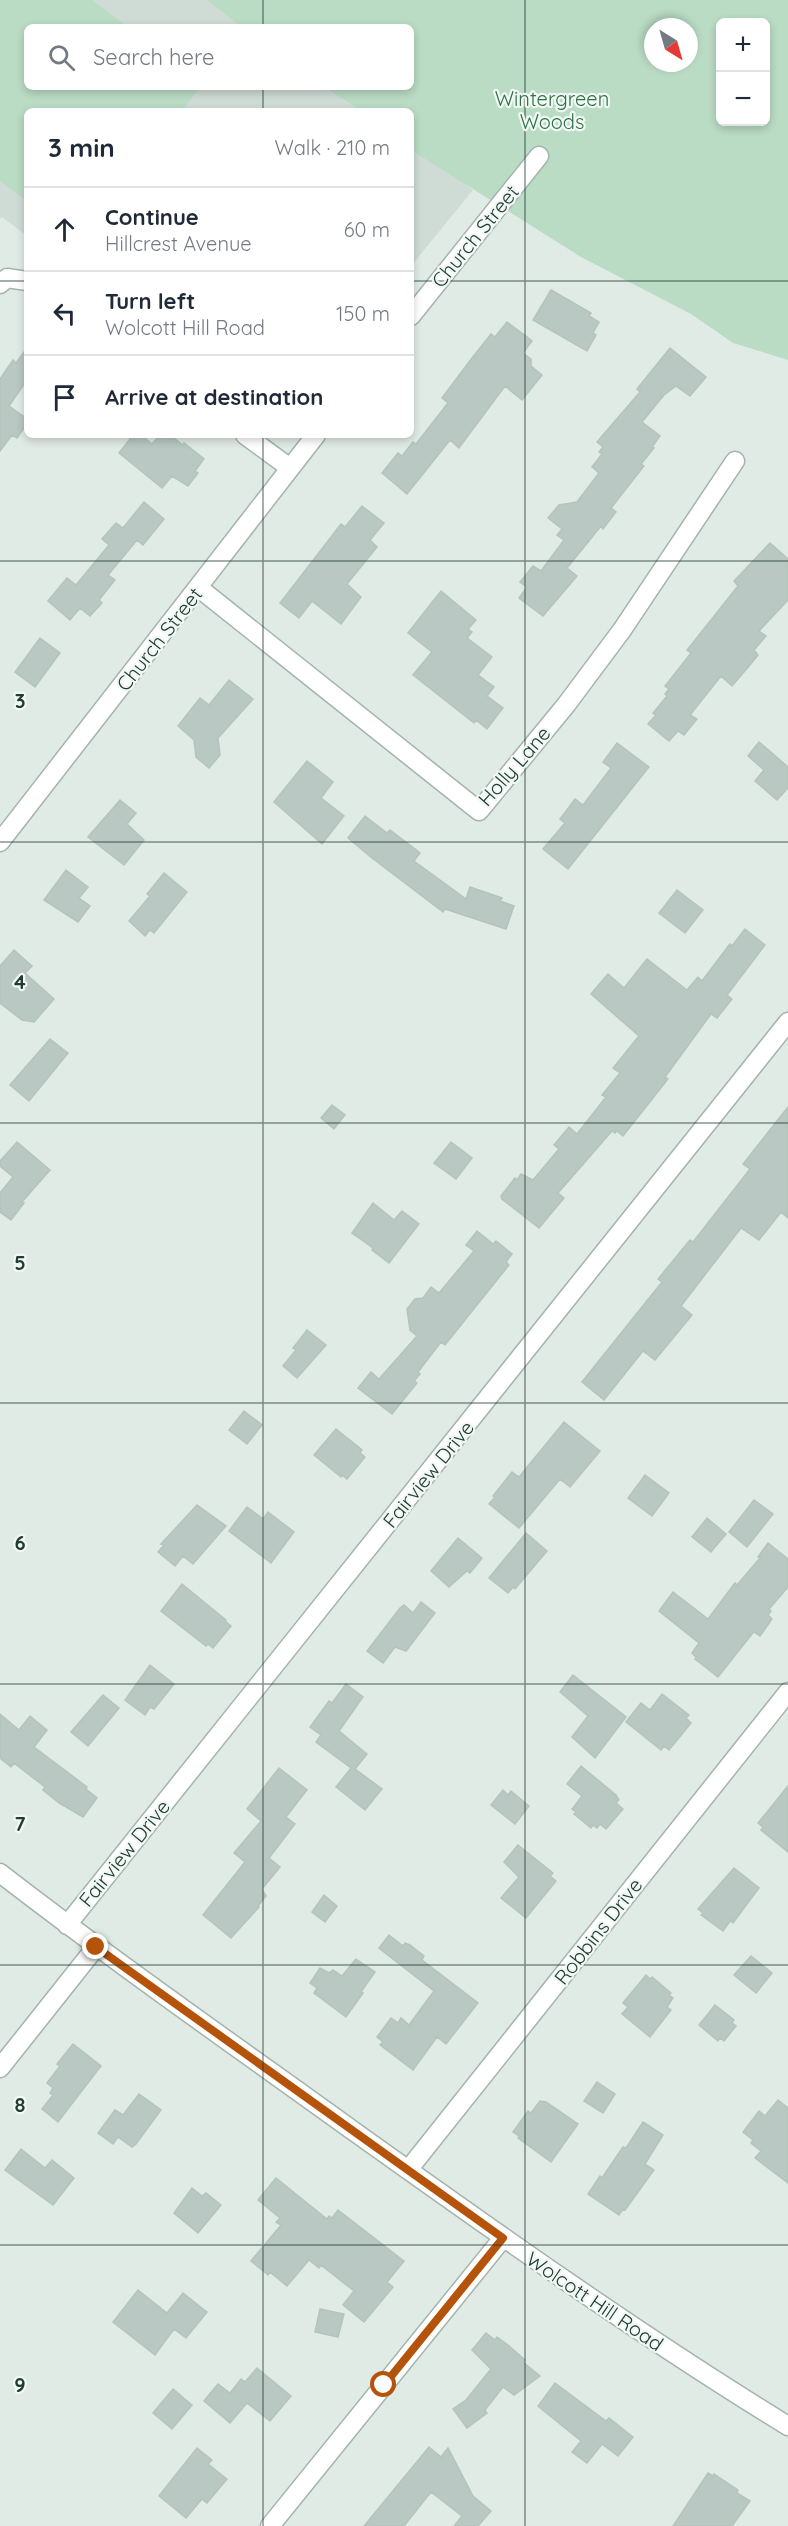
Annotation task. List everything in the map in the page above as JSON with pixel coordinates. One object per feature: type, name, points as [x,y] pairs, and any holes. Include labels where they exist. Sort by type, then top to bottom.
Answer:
[{"type":"street","name":"Church Street","points":[[414,312],[539,156]]},
{"type":"street","points":[[0,284],[8,278],[24,281]]},
{"type":"street","points":[[249,438],[290,468]]},
{"type":"street","name":"Church Street","points":[[0,842],[314,438]]},
{"type":"street","name":"Holly Lane","points":[[199,588],[479,812],[566,705],[622,630],[735,461]]},
{"type":"street","name":"Fairview Drive","points":[[67,1925],[788,1022]]},
{"type":"street","name":"Robbins Drive","points":[[408,2170],[788,1692]]},
{"type":"street","name":"Wolcott Hill Road","points":[[0,1873],[96,1947],[503,2238],[675,2355],[788,2426]]},
{"type":"street","points":[[0,2068],[96,1947]]},
{"type":"street","points":[[270,2526],[503,2238]]},
{"type":"shaded area","points":[[0,0],[207,0],[237,24],[24,24],[24,90],[329,90],[356,108],[24,108],[24,234],[2,217],[0,219]]},
{"type":"shaded area","points":[[414,152],[450,172],[473,190],[414,262]]},
{"type":"green space","points":[[0,0],[92,0],[124,24],[24,24],[24,90],[198,90],[184,108],[24,108],[24,199],[0,181]]},
{"type":"green space","name":"Wintergreen Woods","points":[[207,0],[788,0],[788,360],[733,343],[691,314],[581,257],[414,152],[414,108],[356,108],[329,90],[414,90],[414,24],[237,24]]},
{"type":"building","points":[[551,290],[591,313],[589,316],[599,322],[593,333],[596,335],[587,351],[533,320]]},
{"type":"building","points":[[507,322],[532,341],[523,353],[531,359],[531,366],[542,375],[522,400],[505,386],[459,448],[450,440],[407,494],[382,473],[398,453],[402,456],[413,442],[416,444],[448,403],[442,398],[491,334],[495,337]]},
{"type":"building","points":[[670,348],[706,377],[690,396],[676,386],[664,395],[642,422],[660,436],[652,447],[654,448],[641,464],[644,466],[611,508],[616,512],[603,529],[601,526],[567,568],[577,576],[543,616],[519,598],[527,587],[520,582],[533,566],[541,571],[564,540],[557,535],[562,529],[548,518],[559,505],[577,502],[599,473],[592,467],[602,454],[599,452],[603,447],[597,442],[640,392],[637,389]]},
{"type":"building","points":[[24,352],[24,384],[9,406],[24,417],[24,428],[17,438],[12,435],[0,451],[0,379],[13,360],[16,363]]},
{"type":"building","points":[[131,438],[145,438],[152,444],[157,438],[174,438],[204,459],[195,471],[198,473],[188,486],[172,476],[162,488],[119,453]]},
{"type":"building","points":[[144,502],[164,519],[143,545],[137,540],[108,575],[115,580],[99,600],[102,603],[90,616],[80,608],[70,620],[48,601],[67,578],[76,585],[109,545],[102,539],[116,523],[123,528]]},
{"type":"building","points":[[362,506],[384,523],[370,540],[377,547],[347,584],[361,597],[341,624],[312,601],[299,618],[280,603],[341,524],[345,527]]},
{"type":"building","points":[[770,543],[788,559],[788,600],[759,631],[766,636],[754,650],[758,655],[750,665],[732,686],[721,676],[690,715],[697,719],[684,735],[678,731],[669,741],[648,724],[656,715],[653,713],[667,696],[665,694],[669,689],[665,686],[691,653],[687,650],[738,586],[734,581]]},
{"type":"building","points":[[441,591],[476,620],[468,629],[472,632],[467,638],[492,657],[478,675],[494,687],[487,696],[503,708],[487,729],[476,720],[474,723],[413,675],[432,652],[408,633]]},
{"type":"building","points":[[40,638],[60,653],[35,687],[15,672]]},
{"type":"building","points":[[229,680],[253,699],[218,738],[220,755],[209,768],[196,757],[194,740],[178,726],[200,698],[209,705]]},
{"type":"building","points":[[759,742],[788,767],[788,788],[777,800],[755,781],[764,770],[748,756]]},
{"type":"building","points":[[617,743],[649,767],[568,869],[543,849],[565,823],[560,819],[575,799],[583,805],[611,768],[603,762]]},
{"type":"building","points":[[307,761],[333,782],[321,798],[344,816],[322,844],[274,802]]},
{"type":"building","points":[[120,800],[136,813],[127,824],[144,840],[124,865],[88,837]]},
{"type":"building","points":[[365,816],[387,833],[390,830],[420,853],[414,861],[466,899],[470,887],[502,898],[500,901],[514,906],[506,929],[445,909],[443,912],[372,858],[348,838]]},
{"type":"building","points":[[66,870],[88,887],[79,898],[90,906],[78,922],[44,900]]},
{"type":"building","points":[[164,873],[187,892],[154,933],[150,930],[145,936],[129,921],[150,896],[147,894]]},
{"type":"building","points":[[677,890],[703,910],[685,933],[659,913]]},
{"type":"building","points":[[745,929],[765,945],[727,995],[732,999],[717,1018],[711,1014],[665,1077],[668,1079],[623,1136],[617,1131],[615,1133],[612,1131],[558,1193],[564,1198],[539,1228],[502,1199],[501,1196],[521,1174],[533,1180],[559,1149],[554,1145],[569,1127],[577,1134],[606,1097],[602,1095],[620,1073],[613,1068],[639,1036],[591,994],[608,974],[624,988],[647,959],[687,990],[698,977],[702,981],[730,944],[732,946]]},
{"type":"building","points":[[14,950],[32,966],[25,973],[54,999],[34,1022],[22,1020],[0,1003],[0,966]]},
{"type":"building","points":[[50,1039],[68,1053],[29,1101],[10,1085]]},
{"type":"building","points":[[332,1105],[345,1115],[334,1129],[321,1118]]},
{"type":"building","points":[[788,1107],[788,1218],[781,1212],[759,1240],[741,1228],[681,1306],[692,1315],[655,1360],[643,1351],[604,1400],[582,1382],[662,1282],[658,1279],[690,1240],[693,1242],[750,1169],[743,1164]]},
{"type":"building","points":[[17,1142],[50,1170],[22,1202],[24,1203],[11,1220],[0,1212],[0,1193],[13,1177],[0,1166],[0,1161]]},
{"type":"building","points":[[451,1142],[472,1158],[456,1179],[434,1163]]},
{"type":"building","points":[[373,1203],[394,1220],[402,1211],[419,1224],[389,1263],[352,1233]]},
{"type":"building","points":[[477,1231],[493,1244],[496,1241],[512,1254],[506,1262],[509,1265],[445,1345],[441,1342],[418,1372],[420,1374],[414,1381],[417,1383],[392,1414],[358,1388],[371,1372],[379,1379],[417,1336],[410,1330],[407,1309],[415,1299],[423,1298],[431,1287],[439,1293],[474,1251],[466,1245]]},
{"type":"building","points":[[307,1330],[326,1345],[297,1378],[283,1366],[296,1350],[293,1348]]},
{"type":"building","points":[[244,1411],[262,1425],[247,1444],[229,1430]]},
{"type":"building","points":[[564,1422],[600,1451],[570,1487],[560,1479],[519,1528],[489,1504],[512,1472],[519,1477]]},
{"type":"building","points":[[336,1429],[362,1450],[360,1453],[365,1457],[347,1479],[342,1475],[341,1477],[314,1455]]},
{"type":"building","points":[[645,1475],[669,1493],[652,1516],[628,1498]]},
{"type":"building","points":[[754,1500],[773,1514],[747,1547],[729,1532]]},
{"type":"building","points":[[197,1505],[226,1526],[193,1564],[183,1556],[175,1566],[158,1552],[164,1545],[161,1544]]},
{"type":"building","points":[[247,1507],[263,1519],[268,1512],[294,1532],[271,1563],[229,1531]]},
{"type":"building","points":[[707,1518],[726,1534],[711,1552],[692,1537]]},
{"type":"building","points":[[526,1533],[547,1551],[515,1589],[513,1587],[508,1593],[489,1578]]},
{"type":"building","points":[[458,1538],[482,1558],[470,1573],[467,1571],[449,1587],[431,1571]]},
{"type":"building","points":[[768,1543],[788,1559],[788,1587],[769,1609],[771,1611],[768,1615],[772,1619],[760,1636],[754,1632],[718,1677],[695,1659],[692,1653],[699,1643],[659,1611],[673,1592],[708,1619],[735,1583],[737,1585],[760,1558],[758,1557]]},
{"type":"building","points":[[182,1584],[231,1626],[213,1648],[208,1644],[206,1646],[161,1611]]},
{"type":"building","points":[[421,1602],[435,1613],[406,1651],[395,1647],[383,1663],[367,1651],[400,1608],[404,1605],[413,1613]]},
{"type":"building","points":[[150,1665],[174,1684],[154,1709],[150,1707],[145,1715],[125,1700]]},
{"type":"building","points":[[573,1675],[626,1717],[595,1758],[572,1737],[588,1716],[560,1692]]},
{"type":"building","points":[[346,1684],[363,1697],[339,1731],[367,1754],[355,1769],[382,1789],[365,1810],[336,1787],[351,1768],[316,1742],[321,1735],[310,1727],[329,1701],[332,1703]]},
{"type":"building","points":[[662,1694],[689,1715],[686,1718],[691,1723],[669,1750],[664,1746],[661,1750],[626,1722],[641,1703],[650,1710]]},
{"type":"building","points":[[103,1695],[119,1708],[88,1746],[71,1732]]},
{"type":"building","points":[[0,1714],[19,1730],[30,1716],[47,1730],[34,1747],[87,1787],[86,1789],[97,1798],[83,1817],[59,1803],[43,1790],[45,1787],[14,1763],[11,1767],[0,1758]]},
{"type":"building","points":[[581,1766],[616,1795],[619,1800],[616,1803],[623,1809],[606,1829],[600,1824],[597,1828],[593,1825],[591,1828],[574,1814],[576,1812],[572,1809],[582,1796],[567,1784]]},
{"type":"building","points":[[279,1768],[307,1790],[286,1817],[295,1824],[269,1858],[280,1867],[262,1889],[266,1896],[231,1938],[203,1915],[245,1862],[234,1853],[261,1821],[247,1809]]},
{"type":"building","points":[[788,1786],[788,1852],[761,1830],[763,1827],[758,1823]]},
{"type":"building","points":[[503,1790],[508,1795],[511,1791],[529,1806],[515,1824],[491,1805]]},
{"type":"building","points":[[518,1845],[553,1873],[550,1876],[556,1881],[526,1918],[501,1898],[519,1877],[504,1862]]},
{"type":"building","points":[[734,1868],[759,1888],[733,1923],[731,1920],[723,1931],[701,1915],[703,1913],[698,1909]]},
{"type":"building","points":[[324,1895],[337,1906],[325,1922],[312,1912]]},
{"type":"building","points":[[389,1935],[403,1946],[405,1943],[410,1945],[424,1956],[422,1960],[478,2003],[446,2044],[437,2037],[413,2070],[380,2045],[383,2042],[377,2037],[391,2018],[398,2023],[401,2018],[409,2025],[434,1991],[379,1948]]},
{"type":"building","points":[[751,1956],[772,1973],[756,1993],[734,1975]]},
{"type":"building","points":[[356,1959],[375,1972],[346,2017],[314,1993],[317,1988],[310,1983],[320,1968],[329,1973],[333,1970],[342,1976]]},
{"type":"building","points":[[646,1975],[650,1979],[652,1977],[671,1993],[669,1995],[673,1998],[667,2007],[671,2010],[650,2037],[622,2014],[628,2007],[623,2003]]},
{"type":"building","points":[[715,2005],[734,2020],[732,2023],[736,2026],[724,2041],[720,2038],[718,2041],[699,2025]]},
{"type":"building","points":[[73,2044],[101,2066],[58,2122],[42,2109],[53,2095],[50,2093],[53,2088],[47,2083],[60,2066],[57,2064]]},
{"type":"building","points":[[597,2082],[615,2094],[603,2113],[584,2101]]},
{"type":"building","points":[[139,2094],[161,2110],[136,2144],[132,2147],[118,2137],[113,2144],[98,2133],[115,2110],[123,2115]]},
{"type":"building","points":[[778,2100],[788,2108],[788,2183],[755,2158],[761,2151],[743,2132],[759,2111],[765,2116]]},
{"type":"building","points":[[540,2101],[546,2102],[578,2124],[551,2162],[513,2132],[528,2111],[531,2113]]},
{"type":"building","points":[[643,2122],[663,2135],[645,2164],[654,2170],[619,2215],[588,2194],[623,2147],[626,2148]]},
{"type":"building","points":[[21,2149],[45,2168],[52,2160],[74,2178],[53,2205],[5,2170]]},
{"type":"building","points":[[276,2178],[327,2219],[329,2216],[332,2218],[338,2210],[404,2261],[387,2282],[393,2287],[364,2322],[343,2305],[354,2291],[321,2265],[319,2268],[309,2260],[287,2286],[270,2272],[268,2275],[251,2261],[281,2225],[276,2222],[280,2218],[258,2200]]},
{"type":"building","points":[[192,2188],[202,2196],[206,2193],[221,2205],[198,2233],[174,2213]]},
{"type":"building","points":[[138,2290],[167,2313],[183,2293],[207,2312],[186,2338],[174,2329],[155,2355],[113,2322]]},
{"type":"building","points":[[320,2309],[344,2314],[338,2337],[315,2332]]},
{"type":"building","points":[[486,2333],[495,2340],[497,2337],[508,2345],[540,2376],[514,2395],[503,2387],[485,2410],[487,2413],[467,2428],[453,2409],[466,2400],[491,2369],[472,2350]]},
{"type":"building","points":[[257,2368],[291,2396],[270,2421],[247,2403],[230,2423],[204,2401],[218,2384],[230,2393],[241,2379],[245,2382]]},
{"type":"building","points":[[555,2383],[606,2421],[609,2418],[633,2437],[618,2456],[602,2444],[587,2463],[572,2452],[581,2441],[538,2406]]},
{"type":"building","points":[[173,2389],[192,2405],[172,2429],[153,2413]]},
{"type":"building","points":[[429,2447],[441,2457],[448,2448],[473,2496],[491,2511],[478,2526],[454,2526],[462,2516],[431,2492],[404,2526],[364,2526]]},
{"type":"building","points":[[197,2448],[212,2460],[208,2464],[227,2479],[207,2503],[202,2499],[186,2518],[159,2496]]},
{"type":"building","points":[[708,2473],[713,2476],[714,2474],[738,2490],[737,2493],[750,2501],[732,2526],[673,2526]]},
{"type":"route","points":[[96,1947],[503,2238],[384,2385]]}]
